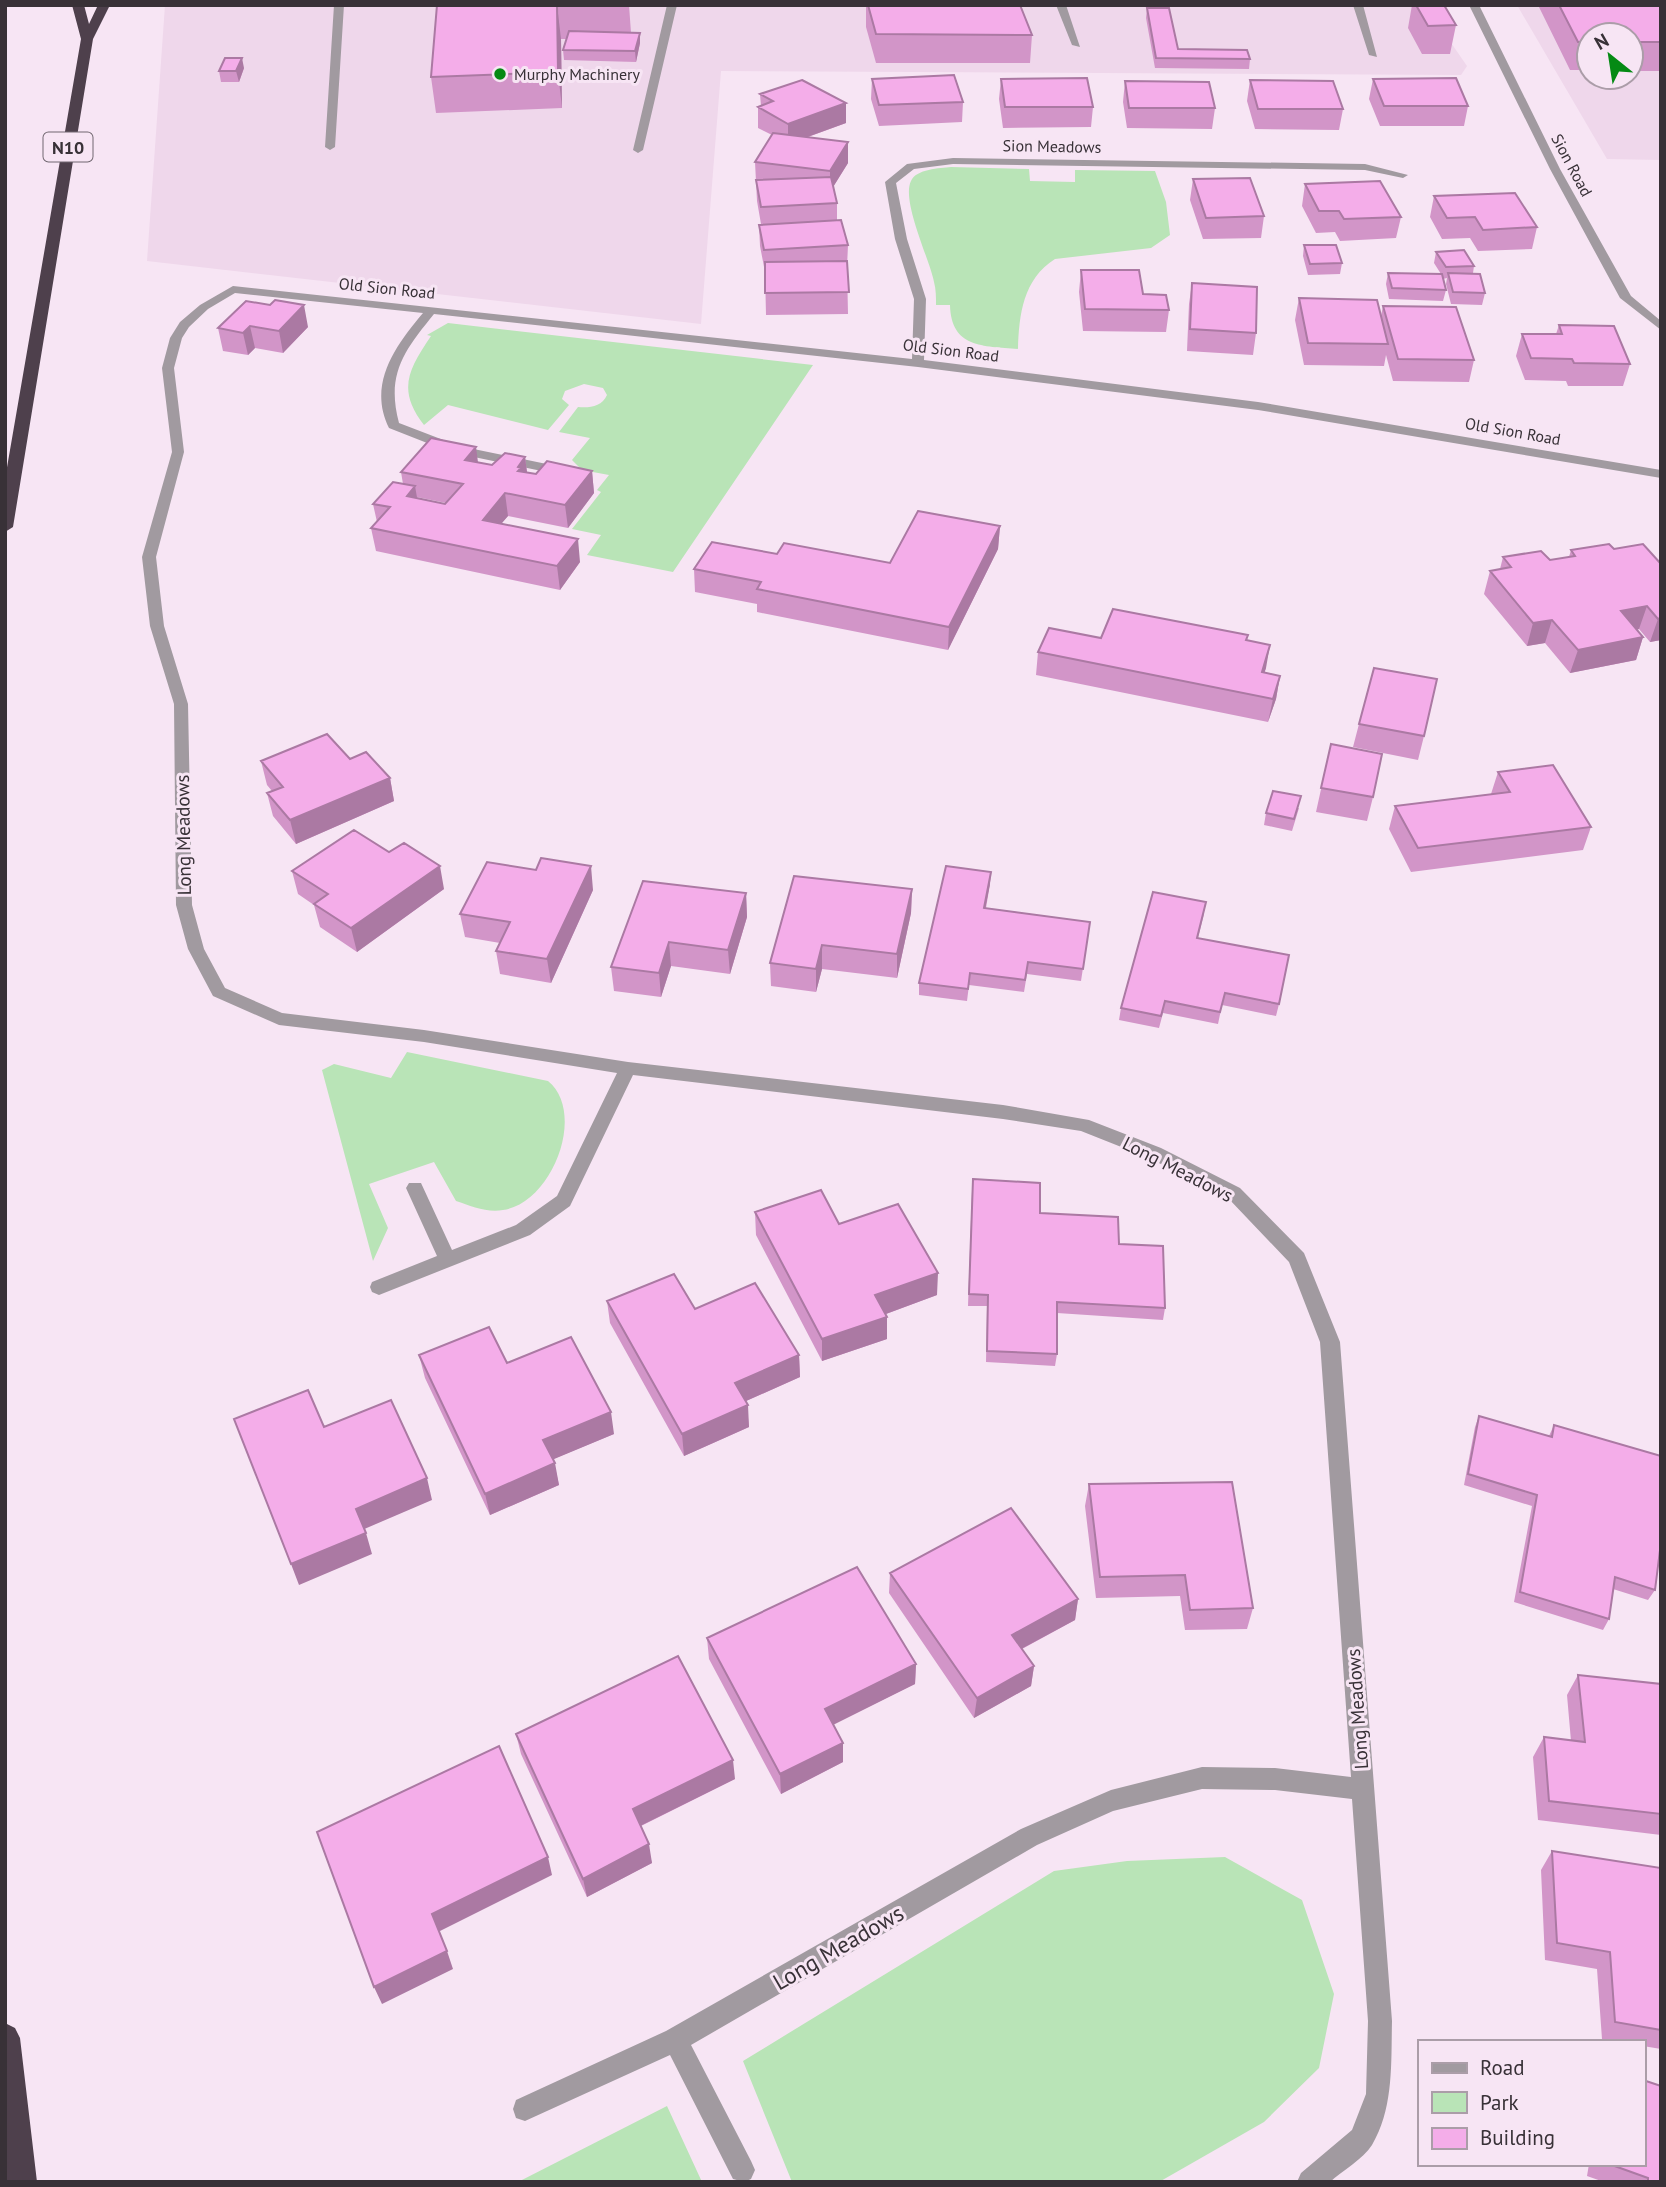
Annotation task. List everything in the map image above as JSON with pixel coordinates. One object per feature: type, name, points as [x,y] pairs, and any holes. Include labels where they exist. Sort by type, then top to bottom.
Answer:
[{"type":"highway","name":"N10","points":[[78,5],[87,39]]},
{"type":"highway","name":"N10","points":[[5,527],[87,39],[104,5]]},
{"type":"highway","points":[[5,2038],[22,2182]]},
{"type":"street","points":[[330,147],[339,5]]},
{"type":"street","points":[[638,150],[672,5]]},
{"type":"street","points":[[1062,5],[1077,46]]},
{"type":"street","points":[[1358,5],[1374,55]]},
{"type":"street","name":"Sion Road","points":[[1474,5],[1555,169],[1626,298],[1661,327]]},
{"type":"street","name":"Sion Meadows","points":[[918,363],[920,299],[901,239],[890,182],[911,166],[953,161],[1365,167],[1403,175]]},
{"type":"street","name":"Old Sion Road","points":[[233,289],[918,363],[1295,411],[1661,474]]},
{"type":"street","name":"Long Meadows","points":[[233,289],[204,307],[184,325],[176,338],[168,368],[178,452],[149,557],[157,626],[181,704],[184,905],[196,949],[219,992],[279,1019],[425,1036],[628,1068],[1003,1112],[1083,1125],[1155,1153],[1234,1193],[1297,1258],[1330,1342],[1380,2021],[1378,2094],[1362,2138],[1310,2182]]},
{"type":"street","points":[[431,311],[399,348],[386,383],[387,408],[393,425],[412,435],[477,454],[561,471]]},
{"type":"street","points":[[379,1287],[523,1230],[564,1201],[628,1068]]},
{"type":"street","points":[[415,1188],[448,1261]]},
{"type":"street","name":"Long Meadows","points":[[525,2109],[674,2040],[1029,1837],[1111,1801],[1202,1778],[1275,1779],[1363,1789]]},
{"type":"street","points":[[674,2040],[742,2170]]},
{"type":"shaded area","name":"Murphy Machinery","points":[[165,5],[1425,5],[1467,66],[1461,75],[721,71],[701,324],[147,261]]},
{"type":"shaded area","points":[[1517,5],[1661,5],[1661,160],[1607,159]]},
{"type":"green space","points":[[951,167],[1029,169],[1030,181],[1075,182],[1075,170],[1155,171],[1166,202],[1170,235],[1151,248],[1055,259],[1044,267],[1029,287],[1022,311],[1018,349],[971,342],[956,330],[950,305],[936,305],[934,282],[910,202],[909,190],[914,177],[929,170]]},
{"type":"green space","points":[[448,323],[813,365],[673,572],[587,555],[601,535],[572,529],[601,492],[597,490],[609,475],[582,470],[572,460],[590,438],[559,432],[578,407],[591,407],[605,399],[607,395],[603,388],[584,384],[565,391],[562,399],[569,405],[548,430],[448,405],[424,425],[410,401],[409,380],[416,359],[431,336],[427,335]]},
{"type":"green space","points":[[407,1052],[548,1081],[559,1095],[564,1114],[564,1134],[549,1175],[521,1204],[503,1210],[485,1210],[456,1201],[434,1162],[369,1184],[388,1228],[373,1261],[322,1070],[334,1064],[391,1078]]},
{"type":"green space","points":[[1225,1857],[1302,1900],[1334,1994],[1319,2068],[1264,2122],[1159,2182],[792,2182],[743,2061],[1054,1871],[1127,1861]]},
{"type":"green space","points":[[667,2106],[702,2182],[518,2182]]},
{"type":"building","points":[[437,5],[557,5],[558,72],[431,77]]},
{"type":"building","points":[[868,5],[1020,5],[1032,35],[876,34]]},
{"type":"building","points":[[1416,5],[1444,5],[1456,25],[1428,26]]},
{"type":"building","points":[[1559,5],[1661,5],[1661,42],[1645,42],[1645,21],[1575,21],[1575,36]]},
{"type":"building","points":[[1147,8],[1169,8],[1178,49],[1247,50],[1250,59],[1156,58]]},
{"type":"building","points":[[569,31],[640,33],[635,51],[563,50]]},
{"type":"building","points":[[225,58],[242,58],[236,71],[219,71]]},
{"type":"building","points":[[954,75],[963,102],[879,105],[872,79]]},
{"type":"building","points":[[1087,78],[1093,107],[1005,107],[1001,79]]},
{"type":"building","points":[[1456,78],[1468,106],[1384,106],[1373,79]]},
{"type":"building","points":[[802,80],[846,103],[788,124],[758,107],[773,101],[760,94]]},
{"type":"building","points":[[1250,80],[1333,81],[1343,109],[1258,109]]},
{"type":"building","points":[[1125,81],[1209,82],[1215,108],[1129,108]]},
{"type":"building","points":[[773,133],[848,142],[830,171],[755,162]]},
{"type":"building","points":[[831,177],[837,203],[761,207],[756,180]]},
{"type":"building","points":[[1250,178],[1264,216],[1206,218],[1193,179]]},
{"type":"building","points":[[1380,181],[1401,217],[1344,219],[1339,211],[1319,211],[1305,184]]},
{"type":"building","points":[[1515,193],[1537,227],[1483,230],[1475,217],[1447,218],[1434,196]]},
{"type":"building","points":[[841,220],[848,245],[764,250],[759,225]]},
{"type":"building","points":[[1304,245],[1336,245],[1342,263],[1310,264]]},
{"type":"building","points":[[1464,250],[1474,266],[1446,267],[1436,252]]},
{"type":"building","points":[[847,261],[849,292],[765,293],[765,262]]},
{"type":"building","points":[[1081,270],[1139,270],[1143,294],[1166,295],[1169,310],[1085,309]]},
{"type":"building","points":[[1388,273],[1442,274],[1446,290],[1392,288]]},
{"type":"building","points":[[1448,273],[1480,274],[1485,293],[1453,292]]},
{"type":"building","points":[[1192,283],[1257,287],[1256,333],[1190,329]]},
{"type":"building","points":[[1299,298],[1377,300],[1388,344],[1308,343]]},
{"type":"building","points":[[275,300],[304,305],[279,331],[250,326],[243,333],[218,328],[246,301],[270,305]]},
{"type":"building","points":[[1383,306],[1456,307],[1474,360],[1398,359]]},
{"type":"building","points":[[1559,325],[1614,326],[1630,364],[1574,363],[1572,359],[1531,358],[1522,334],[1562,334]]},
{"type":"building","points":[[431,438],[476,447],[465,460],[492,465],[505,453],[525,457],[518,471],[536,474],[547,461],[592,471],[565,505],[505,493],[483,520],[578,539],[557,566],[371,528],[390,507],[373,504],[393,482],[415,486],[407,496],[445,504],[463,484],[401,472]]},
{"type":"building","points":[[918,511],[1000,526],[949,627],[757,589],[761,582],[694,569],[712,542],[777,554],[784,543],[890,563]]},
{"type":"building","points":[[1609,544],[1614,549],[1643,544],[1661,564],[1661,618],[1658,619],[1647,606],[1621,611],[1643,637],[1578,650],[1552,620],[1533,623],[1490,571],[1511,567],[1503,557],[1541,551],[1550,560],[1575,556],[1571,550]]},
{"type":"building","points":[[1113,609],[1248,635],[1246,640],[1270,645],[1262,672],[1280,676],[1273,699],[1038,652],[1049,628],[1101,638]]},
{"type":"building","points":[[1374,668],[1437,679],[1424,736],[1359,724]]},
{"type":"building","points":[[327,734],[350,759],[366,752],[390,778],[290,820],[267,793],[283,787],[261,761]]},
{"type":"building","points":[[1331,744],[1382,754],[1373,797],[1321,788]]},
{"type":"building","points":[[1553,765],[1591,827],[1418,848],[1395,806],[1510,792],[1498,772]]},
{"type":"building","points":[[1273,791],[1301,796],[1294,819],[1266,813]]},
{"type":"building","points":[[354,830],[389,852],[404,843],[440,866],[351,928],[314,904],[328,894],[292,871]]},
{"type":"building","points":[[541,858],[591,866],[547,959],[496,951],[510,922],[460,914],[487,862],[536,870]]},
{"type":"building","points":[[946,866],[991,872],[984,908],[1090,922],[1083,969],[1028,962],[1025,980],[970,973],[968,989],[919,983]]},
{"type":"building","points":[[794,876],[912,889],[897,954],[822,945],[816,969],[770,963]]},
{"type":"building","points":[[643,881],[746,893],[728,950],[669,942],[659,973],[611,967]]},
{"type":"building","points":[[1153,892],[1206,902],[1197,938],[1289,955],[1279,1004],[1225,993],[1220,1012],[1165,1001],[1161,1016],[1121,1008]]},
{"type":"building","points":[[973,1179],[1040,1183],[1040,1213],[1118,1217],[1119,1244],[1163,1246],[1165,1308],[1057,1302],[1057,1354],[987,1351],[988,1295],[969,1294]]},
{"type":"building","points":[[821,1190],[839,1224],[898,1204],[938,1273],[875,1295],[887,1317],[822,1339],[755,1212]]},
{"type":"building","points":[[674,1274],[695,1309],[755,1283],[799,1355],[735,1383],[748,1405],[682,1434],[607,1301]]},
{"type":"building","points":[[489,1327],[507,1363],[571,1337],[611,1412],[543,1440],[555,1463],[485,1494],[419,1355]]},
{"type":"building","points":[[308,1390],[324,1427],[391,1400],[427,1478],[356,1509],[366,1533],[291,1564],[234,1419]]},
{"type":"building","points":[[1479,1416],[1552,1437],[1554,1425],[1661,1456],[1661,1542],[1655,1590],[1615,1577],[1609,1619],[1520,1592],[1537,1495],[1468,1474]]},
{"type":"building","points":[[1232,1482],[1253,1608],[1190,1610],[1185,1575],[1100,1577],[1089,1484]]},
{"type":"building","points":[[1011,1508],[1078,1599],[1012,1635],[1034,1666],[977,1698],[890,1573]]},
{"type":"building","points":[[857,1567],[916,1664],[825,1709],[843,1743],[780,1774],[707,1638]]},
{"type":"building","points":[[678,1656],[733,1760],[633,1809],[649,1844],[583,1879],[516,1734]]},
{"type":"building","points":[[1578,1675],[1661,1684],[1661,1814],[1549,1801],[1544,1737],[1585,1742]]},
{"type":"building","points":[[499,1746],[548,1857],[432,1914],[447,1951],[374,1987],[317,1832]]},
{"type":"building","points":[[1552,1851],[1661,1868],[1661,2030],[1615,2022],[1610,1952],[1557,1943]]},
{"type":"building","points":[[1645,2081],[1661,2086],[1661,2182],[1648,2182],[1648,2178],[1615,2166],[1645,2166]]},
{"type":"place","name":"Murphy Machinery","points":[[500,74]]}]
